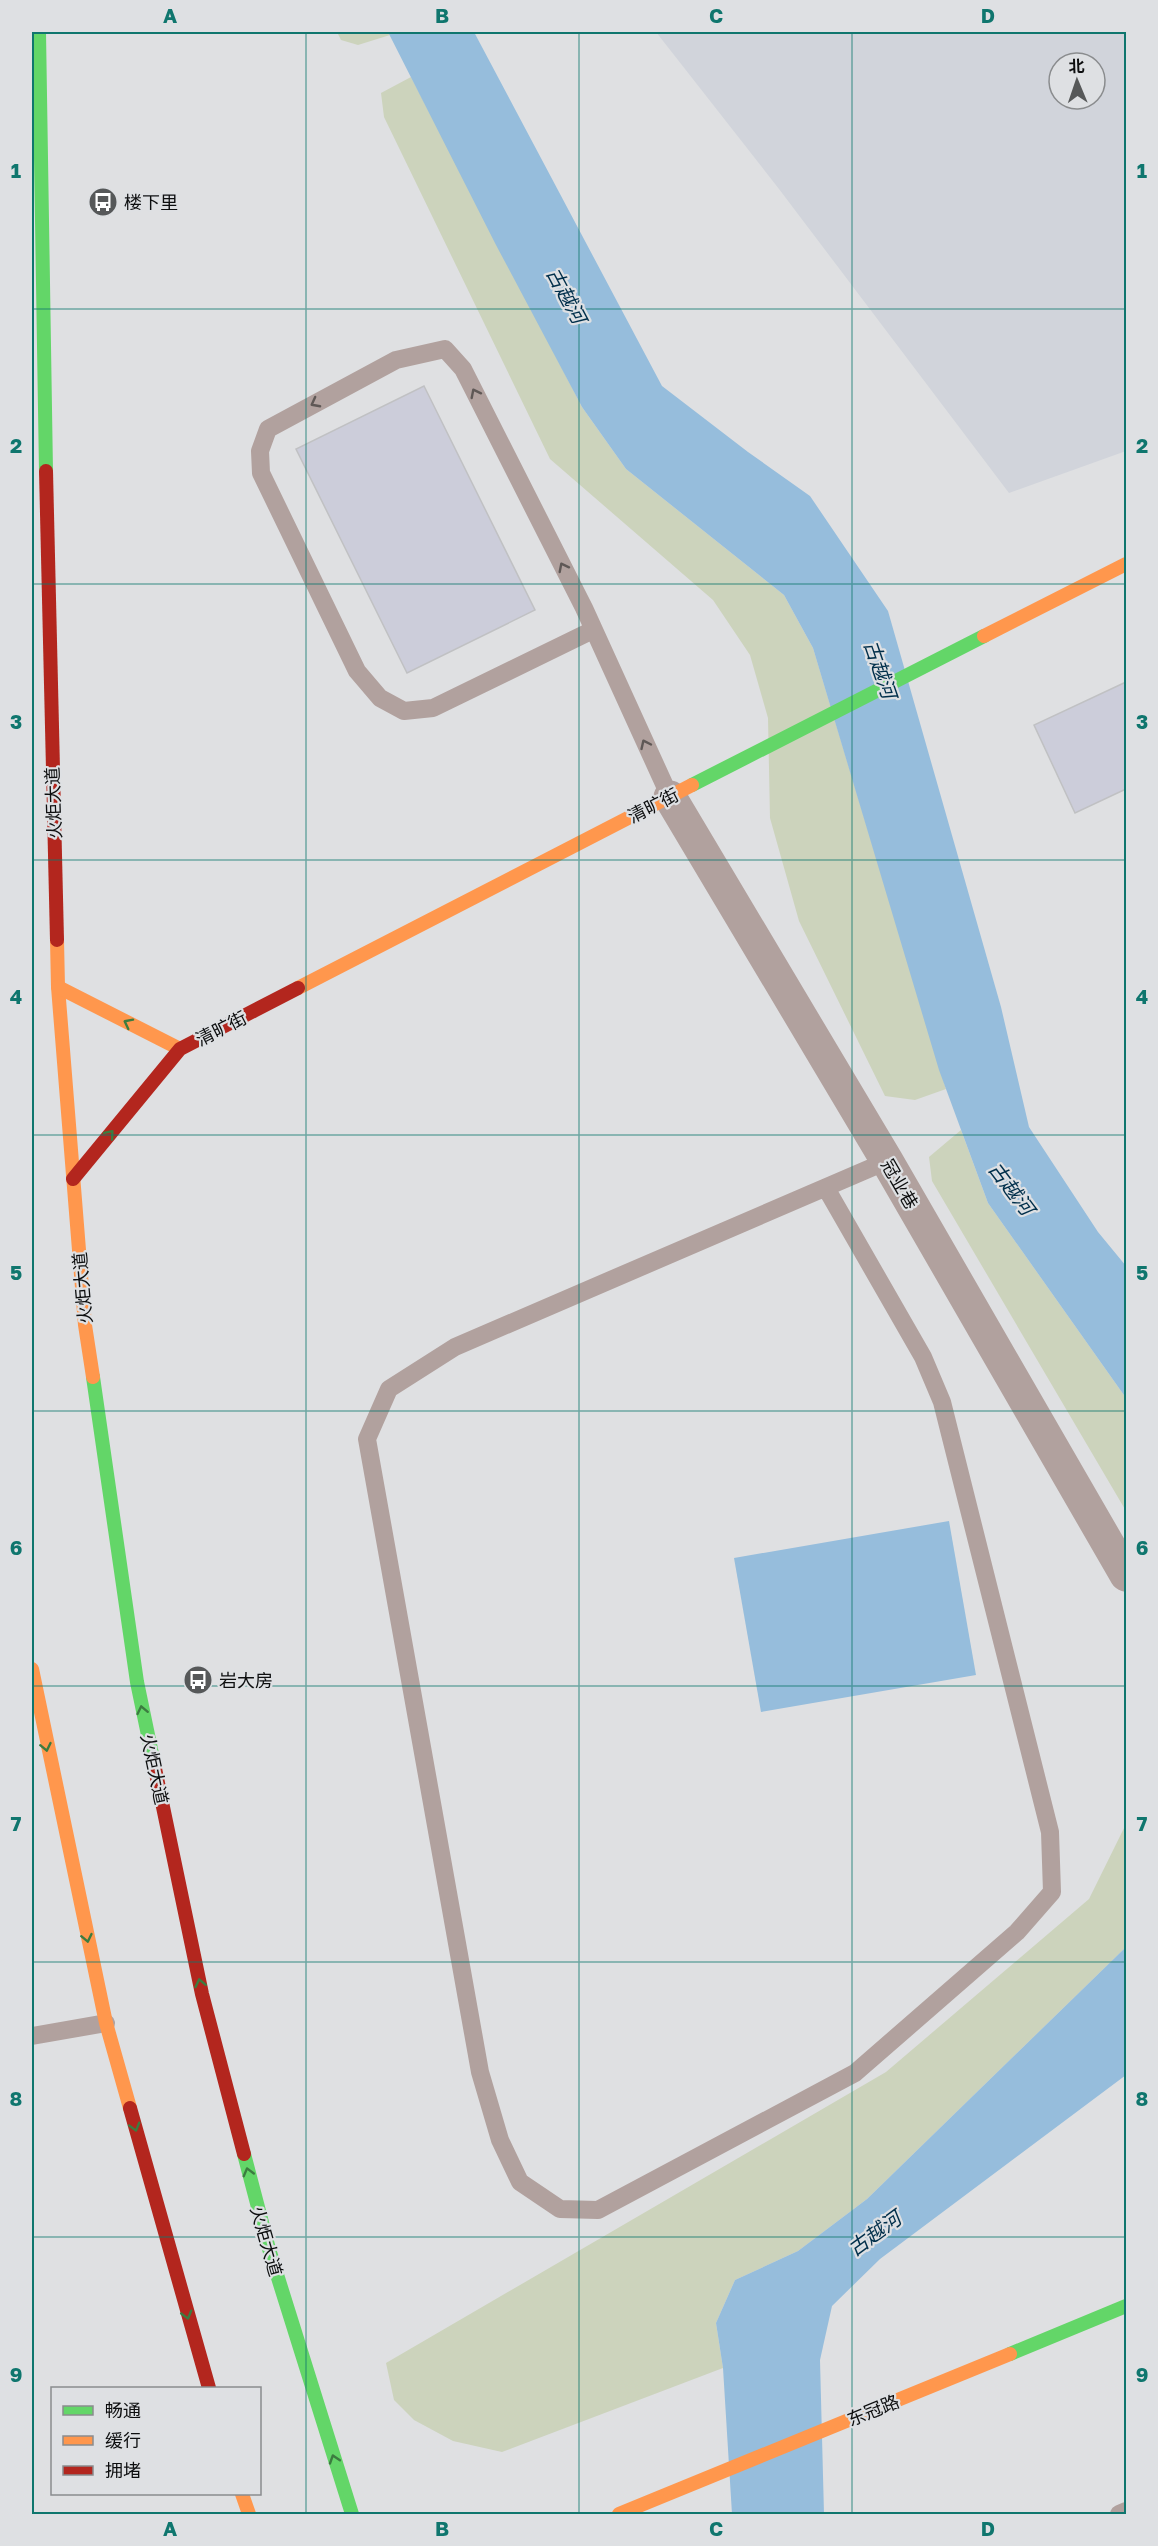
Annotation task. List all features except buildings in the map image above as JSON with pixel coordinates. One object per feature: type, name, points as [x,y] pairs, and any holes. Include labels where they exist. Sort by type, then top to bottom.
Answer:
[{"type":"main road","name":"火炬大道","points":[[39,32],[48,622],[58,987],[85,1325],[137,1682],[202,1994],[236,2129],[300,2353],[352,2514]]},
{"type":"main road","name":"清旷街","points":[[73,1179],[180,1049],[825,716],[1126,564]]},
{"type":"main road","points":[[32,612],[48,622]]},
{"type":"main road","name":"清旷街","points":[[58,987],[180,1049]]},
{"type":"main road","points":[[32,1669],[106,2023],[209,2387]]},
{"type":"main road","name":"东冠路","points":[[619,2514],[1126,2306]]},
{"type":"main road","points":[[243,2495],[249,2514]]},
{"type":"street","name":"冠业巷","points":[[670,797],[887,1161],[1126,1575]]},
{"type":"lane","points":[[593,630],[433,708],[404,711],[380,698],[357,671],[261,473],[260,451],[268,429],[396,360],[445,349],[463,369],[593,630],[670,797]]},
{"type":"lane","points":[[826,1188],[923,1357],[942,1402],[1050,1832],[1052,1892],[1017,1932],[855,2073],[598,2210],[560,2209],[520,2182],[500,2140],[480,2072],[367,1439],[389,1389],[455,1347],[887,1161]]},
{"type":"lane","points":[[32,2036],[106,2023]]},
{"type":"lane","points":[[1119,2514],[1126,2511]]},
{"type":"shaded area","points":[[656,32],[1126,32],[1126,451],[1009,493],[779,189]]},
{"type":"green space","points":[[337,32],[388,32],[390,35],[358,45],[341,40]]},
{"type":"green space","points":[[411,77],[582,407],[626,469],[784,595],[813,648],[946,1089],[915,1100],[885,1096],[799,921],[770,818],[768,718],[750,655],[713,600],[550,459],[384,117],[381,93]]},
{"type":"green space","points":[[961,1130],[988,1203],[1126,1398],[1126,1511],[932,1181],[929,1157]]},
{"type":"green space","points":[[1126,1824],[1126,1947],[867,2199],[798,2251],[735,2280],[716,2323],[723,2368],[502,2452],[453,2441],[414,2420],[394,2400],[386,2363],[886,2072],[1089,1899]]},
{"type":"water","name":"古越河","points":[[388,32],[474,32],[662,386],[810,496],[888,611],[1001,1007],[1029,1127],[1098,1232],[1126,1266],[1126,1398],[988,1203],[939,1070],[813,648],[784,595],[626,469],[582,407],[496,245]]},
{"type":"water","points":[[949,1521],[976,1675],[761,1712],[734,1558]]},
{"type":"water","name":"古越河","points":[[1126,1947],[1126,2075],[880,2259],[832,2306],[820,2360],[824,2514],[732,2514],[723,2368],[716,2323],[735,2280],[798,2251],[867,2199]]},
{"type":"traffic: fast","points":[[39,32],[46,471]]},
{"type":"traffic: fast","points":[[692,785],[984,636]]},
{"type":"traffic: fast","points":[[93,1377],[137,1682],[153,1759]]},
{"type":"traffic: fast","points":[[244,2154],[269,2249],[352,2514]]},
{"type":"traffic: fast","points":[[1010,2354],[1126,2306]]},
{"type":"traffic: slow","points":[[984,636],[1126,564]]},
{"type":"traffic: slow","points":[[298,988],[692,785]]},
{"type":"traffic: slow","points":[[57,940],[58,987],[85,1325],[93,1377]]},
{"type":"traffic: slow","points":[[58,987],[180,1049]]},
{"type":"traffic: slow","points":[[32,1669],[106,2023],[130,2108]]},
{"type":"traffic: slow","points":[[619,2514],[1010,2354]]},
{"type":"traffic: slow","points":[[242,2495],[249,2514]]},
{"type":"traffic: jam","points":[[46,471],[57,940]]},
{"type":"traffic: jam","points":[[73,1179],[180,1049],[298,988]]},
{"type":"traffic: jam","points":[[153,1759],[202,1994],[244,2154]]},
{"type":"traffic: jam","points":[[130,2108],[209,2387]]},
{"type":"place","name":"楼下里","points":[[103,202]]},
{"type":"place","name":"岩大房","points":[[198,1680]]}]
